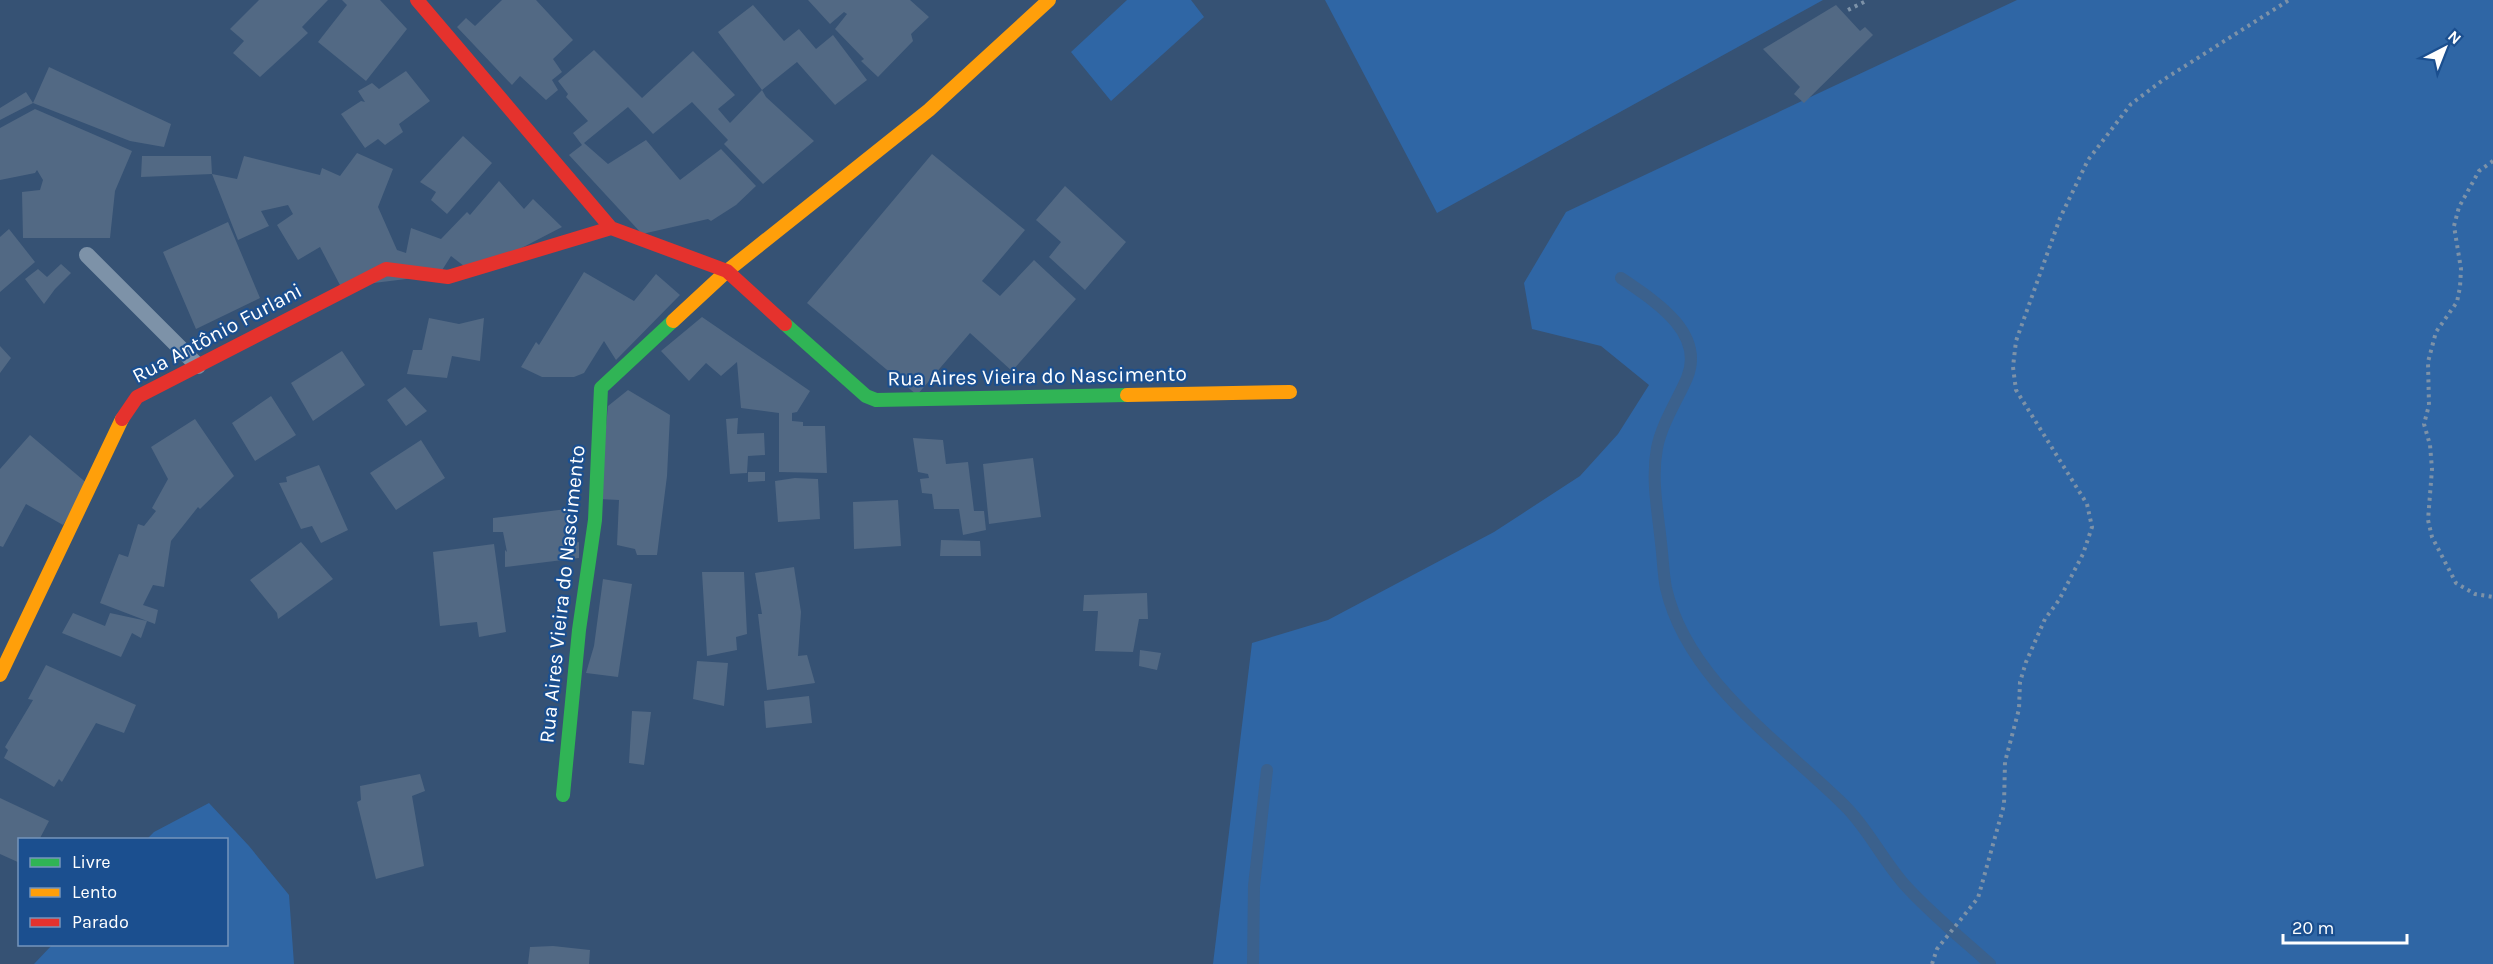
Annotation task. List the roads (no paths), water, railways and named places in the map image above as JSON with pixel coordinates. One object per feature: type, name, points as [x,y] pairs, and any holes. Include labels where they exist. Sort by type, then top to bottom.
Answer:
[{"type":"street","name":"Rua Aires Vieira do Nascimento","points":[[417,0],[610,228],[727,271],[866,396],[876,400],[1290,392]]},
{"type":"street","name":"Rua Aires Vieira do Nascimento","points":[[563,795],[579,630],[595,520],[601,388],[727,271],[928,110],[1049,0]]},
{"type":"street","name":"Rua Antônio Furlani","points":[[0,675],[127,408],[137,397],[386,269],[448,277],[610,228]]},
{"type":"lane","points":[[87,255],[198,366]]},
{"type":"waterway","points":[[1621,278],[1661,307],[1683,332],[1689,346],[1691,361],[1687,378],[1662,430],[1655,460],[1656,496],[1665,582],[1677,621],[1694,652],[1739,707],[1844,805],[1914,895],[1990,964]]},
{"type":"waterway","points":[[1253,964],[1254,886],[1267,770]]}]
